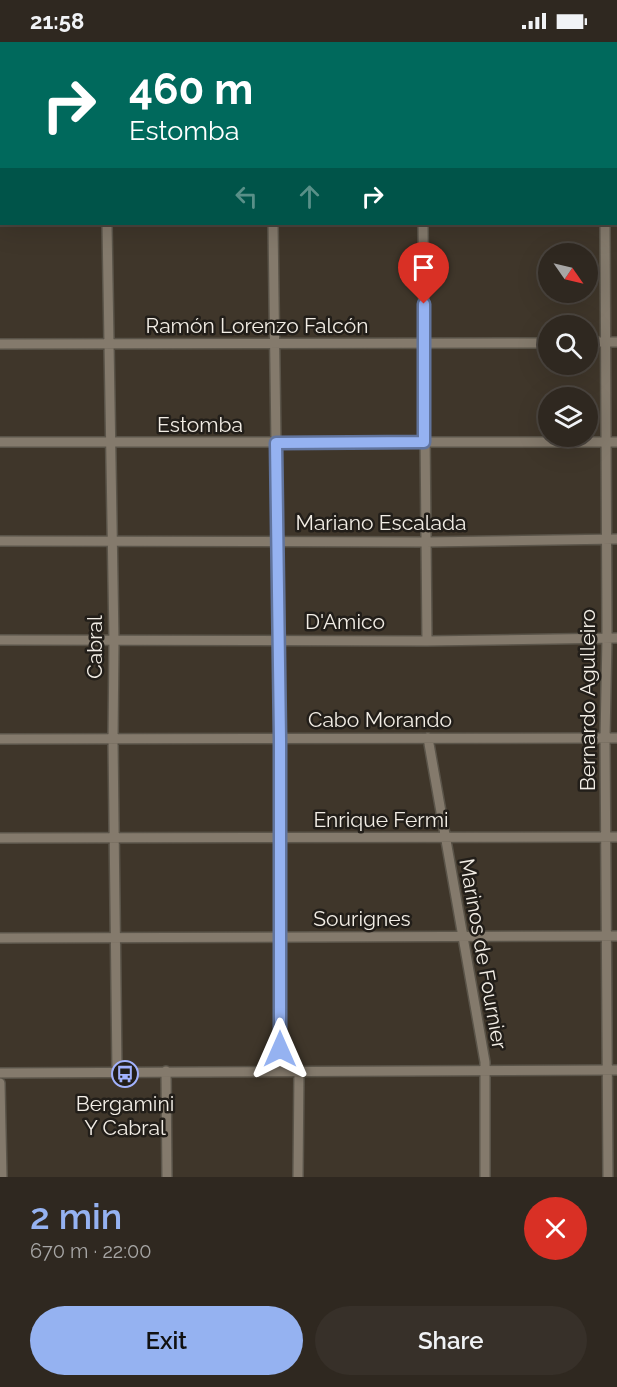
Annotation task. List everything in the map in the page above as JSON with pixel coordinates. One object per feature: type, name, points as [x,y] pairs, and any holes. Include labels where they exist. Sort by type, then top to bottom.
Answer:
[{"type":"street","name":"Cabral","points":[[106,225],[114,640],[117,1071]]},
{"type":"street","points":[[273,225],[280,738],[280,1071]]},
{"type":"street","points":[[423,225],[427,640]]},
{"type":"street","name":"Bernardo Agulleiro","points":[[605,225],[606,538],[612,638],[605,738],[608,1177]]},
{"type":"street","points":[[598,342],[617,342]]},
{"type":"street","name":"Ramón Lorenzo Falcón","points":[[0,344],[538,343]]},
{"type":"street","name":"Estomba","points":[[0,442],[617,442]]},
{"type":"street","name":"Mariano Escalada","points":[[0,541],[426,542],[617,539]]},
{"type":"street","name":"D'Amico","points":[[0,640],[612,638]]},
{"type":"street","name":"Cabo Morando","points":[[0,739],[113,741],[280,738],[617,738]]},
{"type":"street","name":"Marinos de Fournier","points":[[428,738],[485,1071],[485,1177]]},
{"type":"street","name":"Enrique Fermi","points":[[0,838],[617,837]]},
{"type":"street","name":"Sourignes","points":[[0,938],[617,936]]},
{"type":"street","points":[[0,1073],[617,1070]]},
{"type":"street","points":[[166,1071],[167,1177]]},
{"type":"street","points":[[298,1177],[299,1071]]},
{"type":"street","points":[[0,1083],[2,1177]]},
{"type":"place","name":"Bergamini Y Cabral","points":[[125,1074]]},
{"type":"route","points":[[280,1049],[280,738],[276,443],[424,442],[424,304]]}]
